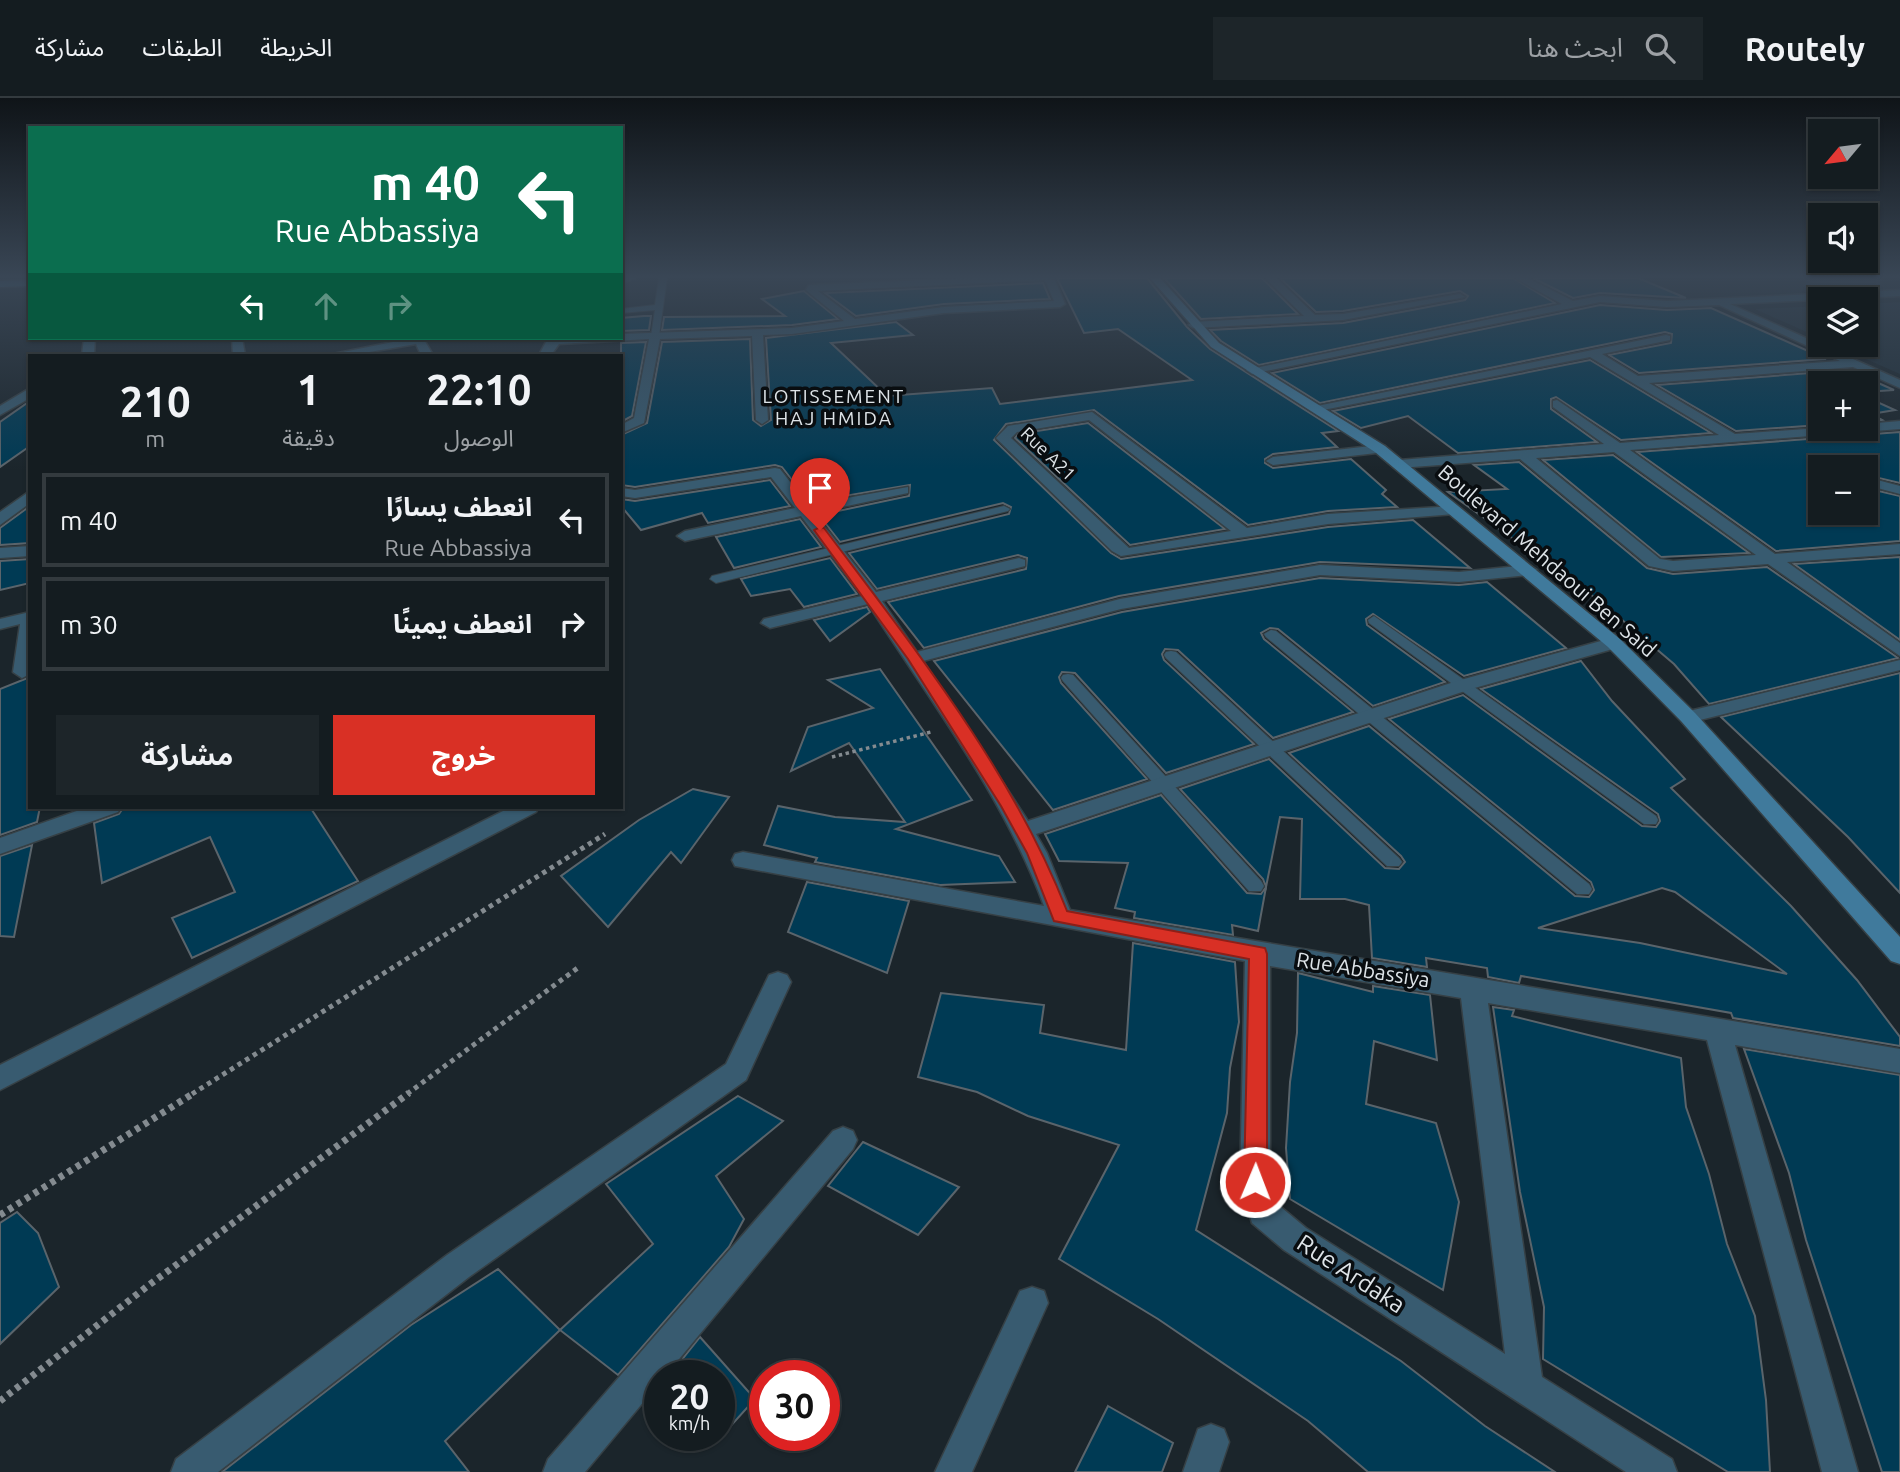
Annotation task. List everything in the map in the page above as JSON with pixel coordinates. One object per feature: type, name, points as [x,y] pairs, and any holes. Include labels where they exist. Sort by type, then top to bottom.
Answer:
[{"type":"street","points":[[339,354],[387,342]]},
{"type":"street","points":[[623,428],[638,423],[640,418],[655,342]]},
{"type":"street","points":[[758,342],[762,420]]},
{"type":"street","name":"Boulevard Mehdaoui Ben Said","points":[[1211,342],[1252,370],[1318,407],[1380,449],[1614,643],[1688,718],[1900,954]]},
{"type":"street","points":[[1252,370],[1387,342]]},
{"type":"street","points":[[1318,407],[1644,342]]},
{"type":"street","points":[[1806,342],[1900,384]]},
{"type":"street","points":[[1590,352],[1732,438]]},
{"type":"street","points":[[1635,380],[1853,364]]},
{"type":"street","points":[[0,411],[28,393]]},
{"type":"street","points":[[1557,404],[1900,650]]},
{"type":"street","name":"Rue A21","points":[[1242,533],[1092,416],[1013,429],[1003,438],[1118,548],[1127,553],[1328,519],[1455,510]]},
{"type":"street","points":[[1878,427],[1900,425]]},
{"type":"street","points":[[1399,464],[1808,432]]},
{"type":"street","points":[[1273,461],[1380,449]]},
{"type":"street","points":[[1523,454],[1655,563],[1673,566],[1900,549]]},
{"type":"street","points":[[623,492],[635,494],[775,472],[872,598],[914,658],[1024,831],[1060,916]]},
{"type":"street","points":[[1878,484],[1900,490]]},
{"type":"street","points":[[685,536],[903,489]]},
{"type":"street","points":[[0,520],[28,497]]},
{"type":"street","points":[[0,553],[28,551]]},
{"type":"street","points":[[770,623],[1019,563]]},
{"type":"street","points":[[914,658],[1120,604],[1320,570],[1459,577],[1529,570]]},
{"type":"street","points":[[0,624],[28,618]]},
{"type":"street","points":[[22,673],[28,632]]},
{"type":"street","points":[[1024,831],[1464,685],[1614,643]]},
{"type":"street","points":[[1688,718],[1900,666]]},
{"type":"street","points":[[0,846],[104,809]]},
{"type":"street","points":[[0,1078],[524,809]]},
{"type":"street","name":"Rue Abbassiya","points":[[743,859],[1258,954],[1900,1061]]},
{"type":"street","name":"Rue Ardaka","points":[[1258,954],[1255,1182],[1263,1212],[1295,1239],[1659,1472]]},
{"type":"street","points":[[189,1472],[457,1266],[736,1072],[778,982]]},
{"type":"street","points":[[1474,988],[1526,1387]]},
{"type":"street","points":[[1717,1029],[1840,1472]]},
{"type":"street","points":[[561,1472],[843,1140]]},
{"type":"street","points":[[953,1472],[1032,1303]]},
{"type":"lane","points":[[716,579],[1004,509]]},
{"type":"lane","points":[[1374,620],[1650,820]]},
{"type":"lane","points":[[1271,634],[1583,890]]},
{"type":"lane","points":[[1171,655],[1393,862]]},
{"type":"lane","points":[[1068,678],[1255,886]]},
{"type":"path","points":[[832,757],[956,726]]},
{"type":"path","points":[[0,1215],[605,834]]},
{"type":"path","points":[[0,1401],[149,1285],[579,967]]},
{"type":"shaded area","points":[[1878,342],[1900,342],[1900,374],[1861,357],[1878,357]]},
{"type":"building","points":[[646,342],[632,416],[623,421],[623,354],[621,343]]},
{"type":"building","points":[[662,342],[750,342],[753,420],[761,426],[771,420],[766,342],[840,342],[831,343],[887,396],[992,388],[1000,404],[1192,380],[1137,342],[1203,342],[1338,431],[1322,433],[1337,447],[1273,454],[1265,459],[1265,463],[1273,468],[1351,459],[1386,490],[1382,494],[1397,507],[1328,511],[1248,525],[1094,410],[1006,424],[994,440],[1111,553],[1121,559],[1328,527],[1413,520],[1470,568],[1320,562],[1119,596],[924,648],[888,602],[1026,569],[1027,558],[1018,555],[877,589],[849,553],[1009,514],[1011,507],[1003,503],[840,542],[819,515],[909,496],[910,485],[809,502],[782,467],[775,465],[635,487],[623,485],[623,434],[647,423]]},
{"type":"building","points":[[1223,342],[1368,342],[1259,365]]},
{"type":"building","points":[[1421,342],[1616,342],[1320,403],[1272,373]]},
{"type":"building","points":[[1671,342],[1788,342],[1808,351],[1808,357],[1826,359],[1639,373],[1609,355]]},
{"type":"building","points":[[1590,360],[1711,433],[1621,440],[1556,397],[1551,399],[1551,409],[1597,442],[1458,453],[1408,416],[1361,428],[1333,411]]},
{"type":"building","points":[[1808,373],[1808,426],[1736,431],[1657,385]]},
{"type":"building","points":[[1878,383],[1894,390],[1878,391]]},
{"type":"building","points":[[28,402],[28,447],[0,467],[0,422]]},
{"type":"building","points":[[1878,402],[1895,410],[1878,413]]},
{"type":"building","points":[[1088,423],[1225,529],[1130,545],[1015,438],[1018,434]]},
{"type":"building","points":[[1900,432],[1900,483],[1878,478],[1878,455],[1808,455],[1808,525],[1878,525],[1878,491],[1900,496],[1900,541],[1776,551],[1637,452],[1808,439],[1878,441],[1878,434]]},
{"type":"building","points":[[1613,455],[1749,553],[1661,557],[1543,460]]},
{"type":"building","points":[[1519,462],[1647,568],[1673,574],[1767,567],[1898,658],[1709,704],[1674,664],[1601,602],[1448,492],[1507,489],[1474,465]]},
{"type":"building","points":[[770,480],[790,506],[708,523],[702,513],[641,530],[623,508],[623,499],[635,501]]},
{"type":"building","points":[[28,507],[28,543],[0,545],[0,528]]},
{"type":"building","points":[[800,519],[821,547],[734,568],[716,537]]},
{"type":"building","points":[[1900,557],[1900,640],[1794,564]]},
{"type":"building","points":[[830,558],[857,594],[804,607],[790,589],[751,596],[741,579]]},
{"type":"building","points":[[28,559],[28,583],[0,590],[0,561]]},
{"type":"building","points":[[1320,578],[1459,585],[1487,582],[1566,648],[1464,676],[1373,614],[1366,619],[1367,625],[1445,682],[1373,706],[1278,629],[1270,628],[1261,633],[1264,639],[1353,712],[1273,738],[1178,650],[1165,649],[1162,654],[1164,660],[1254,744],[1166,773],[1075,673],[1062,672],[1059,677],[1061,683],[1147,779],[1053,810],[934,661],[1122,612]]},
{"type":"building","points":[[867,607],[870,612],[830,641],[814,620]]},
{"type":"building","points":[[1581,661],[1612,701],[1685,779],[1671,788],[1791,906],[1857,980],[1900,1037],[1900,1046],[1733,1018],[1731,1013],[1521,976],[1519,983],[1488,977],[1487,968],[1426,958],[1427,967],[1372,958],[1369,905],[1345,899],[1300,899],[1302,819],[1280,817],[1266,887],[1263,879],[1180,789],[1269,759],[1385,868],[1399,869],[1405,862],[1401,856],[1289,753],[1369,726],[1575,896],[1589,897],[1594,890],[1591,882],[1389,719],[1463,695],[1642,826],[1656,827],[1660,821],[1658,814],[1481,689]],"holes":[[[1662,888],[1675,892],[1787,974],[1640,943],[1538,928]]]},
{"type":"building","points":[[880,669],[972,800],[896,829],[999,856],[1015,882],[940,885],[815,862],[817,858],[764,845],[778,806],[835,817],[905,822],[849,743],[791,771],[808,727],[873,708],[828,680]]},
{"type":"building","points":[[1900,673],[1900,893],[1848,837],[1721,717]]},
{"type":"building","points":[[28,678],[28,809],[40,809],[37,822],[0,835],[0,689]]},
{"type":"building","points":[[693,789],[729,797],[681,863],[671,852],[608,927],[561,876],[639,820]]},
{"type":"building","points":[[1161,795],[1247,893],[1261,894],[1266,887],[1258,931],[1232,925],[1233,935],[1134,918],[1135,912],[1115,908],[1128,863],[1059,861],[1045,834]]},
{"type":"building","points":[[123,809],[311,809],[358,881],[192,958],[172,918],[235,892],[210,837],[102,883],[94,823],[119,814]]},
{"type":"building","points":[[32,845],[14,937],[0,936],[0,856]]},
{"type":"building","points":[[807,882],[909,901],[887,973],[788,932]]},
{"type":"building","points":[[1133,943],[1235,962],[1239,1022],[1230,1068],[1227,1113],[1196,1230],[1401,1361],[1485,1426],[1555,1472],[1368,1472],[1308,1421],[1158,1319],[1059,1259],[1119,1145],[1028,1116],[977,1092],[918,1077],[941,993],[1044,1005],[1040,1033],[1126,1050]]},
{"type":"building","points":[[1298,973],[1373,992],[1373,986],[1430,995],[1437,1060],[1374,1041],[1366,1104],[1436,1123],[1459,1202],[1443,1290],[1290,1199],[1286,1148],[1290,1082],[1297,1033]]},
{"type":"building","points":[[1493,1007],[1514,1010],[1512,1016],[1681,1058],[1686,1107],[1709,1174],[1727,1244],[1755,1316],[1766,1400],[1770,1472],[1728,1472],[1543,1359],[1544,1307],[1520,1192]]},
{"type":"building","points":[[1744,1049],[1900,1075],[1900,1472],[1882,1472],[1806,1240],[1789,1173]]},
{"type":"building","points":[[738,1096],[783,1121],[716,1176],[744,1219],[729,1247],[618,1375],[560,1330],[653,1244],[606,1184]]},
{"type":"building","points":[[863,1142],[959,1187],[918,1235],[828,1186]]},
{"type":"building","points":[[17,1212],[38,1233],[59,1287],[0,1344],[0,1223]]},
{"type":"building","points":[[498,1269],[560,1330],[445,1441],[469,1472],[222,1472],[411,1325]]},
{"type":"building","points":[[700,1337],[720,1360],[682,1360]]},
{"type":"building","points":[[735,1376],[749,1392],[749,1406],[735,1421]]},
{"type":"building","points":[[1108,1406],[1173,1443],[1162,1472],[1075,1472]]},
{"type":"district","name":"LOTISSEMENT HAJ HMIDA","points":[[834,407]]},
{"type":"route","points":[[820,530],[914,658],[1008,804],[1036,853],[1060,916],[1258,954],[1255,1182]]}]
